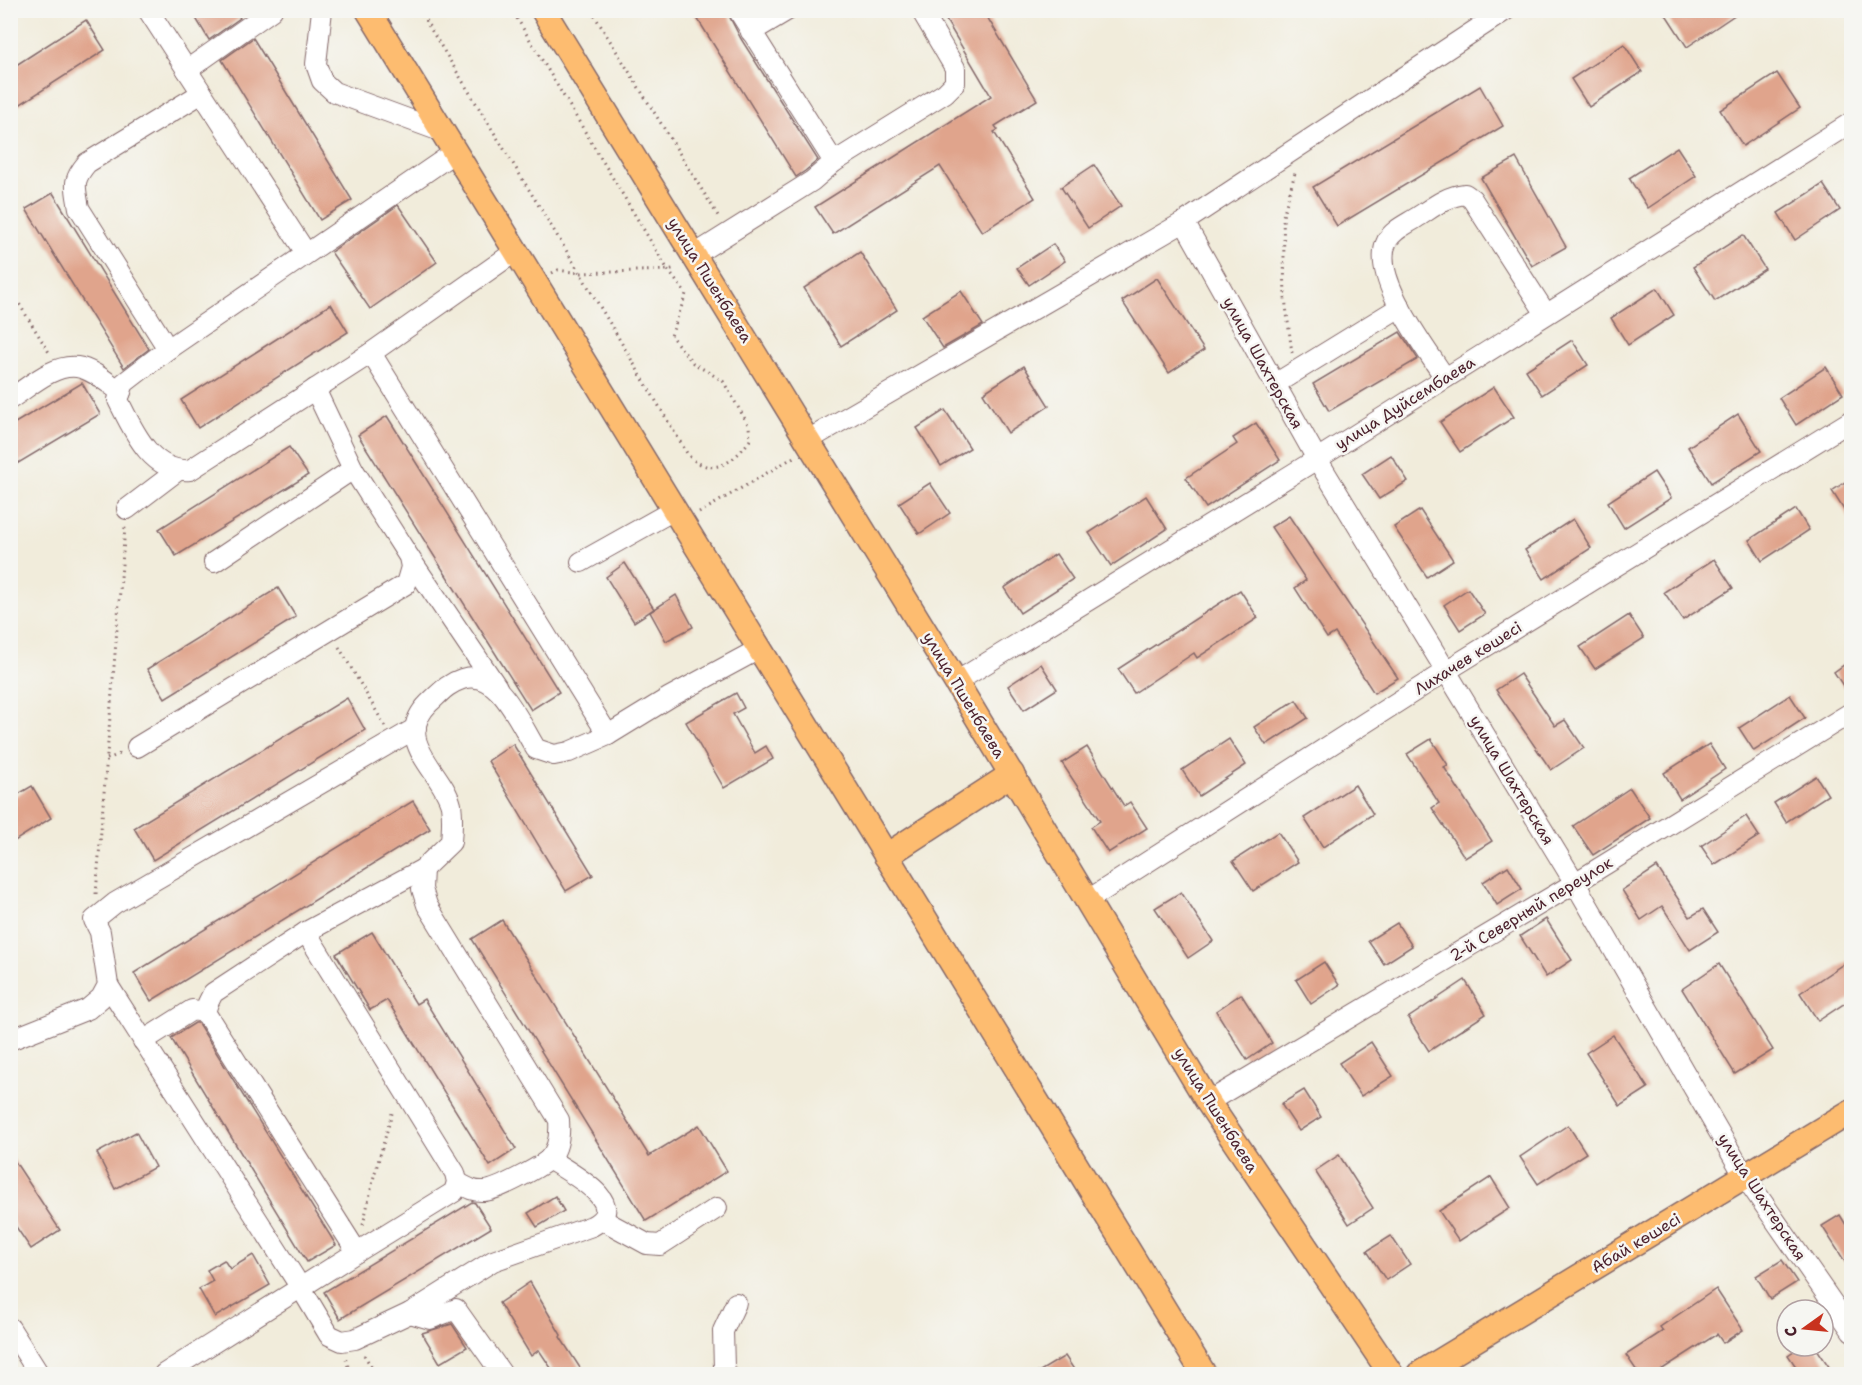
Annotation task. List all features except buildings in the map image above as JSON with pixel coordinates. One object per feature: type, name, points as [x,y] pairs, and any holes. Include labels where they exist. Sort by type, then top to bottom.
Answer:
[{"type":"main road","points":[[368,10],[1204,1374]]},
{"type":"main road","name":"улица Пшенбаева","points":[[543,10],[956,682],[1208,1102],[1391,1374]]},
{"type":"main road","points":[[886,856],[1012,774]]},
{"type":"main road","name":"Абай көшесі","points":[[1419,1374],[1851,1111]]},
{"type":"street","points":[[148,10],[306,253]]},
{"type":"street","points":[[187,70],[272,10]]},
{"type":"street","points":[[322,10],[316,64],[322,81],[334,92],[449,142],[306,253],[168,349],[124,383],[118,400],[141,444],[167,466],[177,471],[190,470],[371,353],[516,251]]},
{"type":"street","points":[[738,10],[834,162]]},
{"type":"street","points":[[751,32],[788,10]]},
{"type":"street","points":[[696,259],[729,233],[812,181],[834,162],[945,93],[955,83],[955,68],[921,10]]},
{"type":"street","points":[[810,443],[1184,222],[1506,10]]},
{"type":"street","points":[[168,349],[79,208],[76,189],[77,176],[87,163],[202,93]]},
{"type":"street","name":"улица Дуйсембаева","points":[[956,682],[1317,459],[1851,122]]},
{"type":"street","points":[[1445,378],[1390,290],[1384,268],[1386,243],[1395,231],[1453,195],[1465,194],[1472,199],[1546,315]]},
{"type":"street","name":"улица Шахтерская","points":[[1184,222],[1317,459],[1575,883],[1745,1176],[1851,1331]]},
{"type":"street","points":[[1275,384],[1400,307]]},
{"type":"street","points":[[371,353],[608,735]]},
{"type":"street","points":[[10,399],[59,368],[78,367],[98,376],[121,392]]},
{"type":"street","points":[[315,389],[353,469],[536,749],[554,755],[569,752],[608,735],[680,691],[759,649]]},
{"type":"street","name":"Лихачев көшесі","points":[[1088,900],[1446,671],[1851,420]]},
{"type":"street","points":[[214,562],[353,469]]},
{"type":"street","points":[[126,509],[177,471]]},
{"type":"street","points":[[580,562],[678,517]]},
{"type":"street","points":[[137,747],[406,584],[411,567],[409,557]]},
{"type":"street","points":[[357,1252],[205,1012],[207,1003],[213,993],[306,932],[423,869],[451,842],[450,804],[446,793],[417,747],[416,728],[419,713],[449,684],[472,676],[486,679],[500,691]]},
{"type":"street","name":"2-й Северный переулок","points":[[1208,1102],[1575,883],[1851,712]]},
{"type":"street","points":[[416,728],[115,903],[94,920],[100,932],[108,985],[302,1288],[329,1335],[342,1341],[355,1339],[410,1313],[493,1261],[603,1220],[606,1214],[606,1203],[597,1193],[549,1159]]},
{"type":"street","points":[[423,869],[422,889],[427,905],[559,1120],[561,1137],[549,1159],[497,1188],[484,1191],[470,1190],[457,1182]]},
{"type":"street","points":[[164,1374],[454,1192],[457,1182],[455,1173],[306,932]]},
{"type":"street","points":[[10,1040],[88,1009],[101,998],[108,985]]},
{"type":"street","points":[[143,1041],[192,1010],[205,1012]]},
{"type":"street","points":[[603,1220],[647,1244],[660,1245],[717,1208]]},
{"type":"street","points":[[727,1374],[724,1368],[723,1331],[736,1303]]},
{"type":"street","points":[[410,1313],[430,1319],[456,1309],[502,1374]]},
{"type":"street","points":[[10,1328],[39,1374]]},
{"type":"path","points":[[419,10],[688,455],[696,463],[708,466],[721,465],[737,458],[750,440],[749,426],[723,381],[693,363],[671,336],[686,294],[668,270],[512,10]]},
{"type":"path","points":[[591,10],[729,233]]},
{"type":"path","points":[[1294,373],[1292,338],[1285,298],[1283,216],[1304,143]]},
{"type":"path","points":[[534,280],[558,270],[580,273],[668,270],[696,259]]},
{"type":"path","points":[[10,290],[59,368]]},
{"type":"path","points":[[678,517],[810,443]]},
{"type":"path","points":[[94,920],[126,509]]},
{"type":"path","points":[[329,630],[394,741]]},
{"type":"path","points":[[357,1252],[374,1176],[401,1085]]}]
